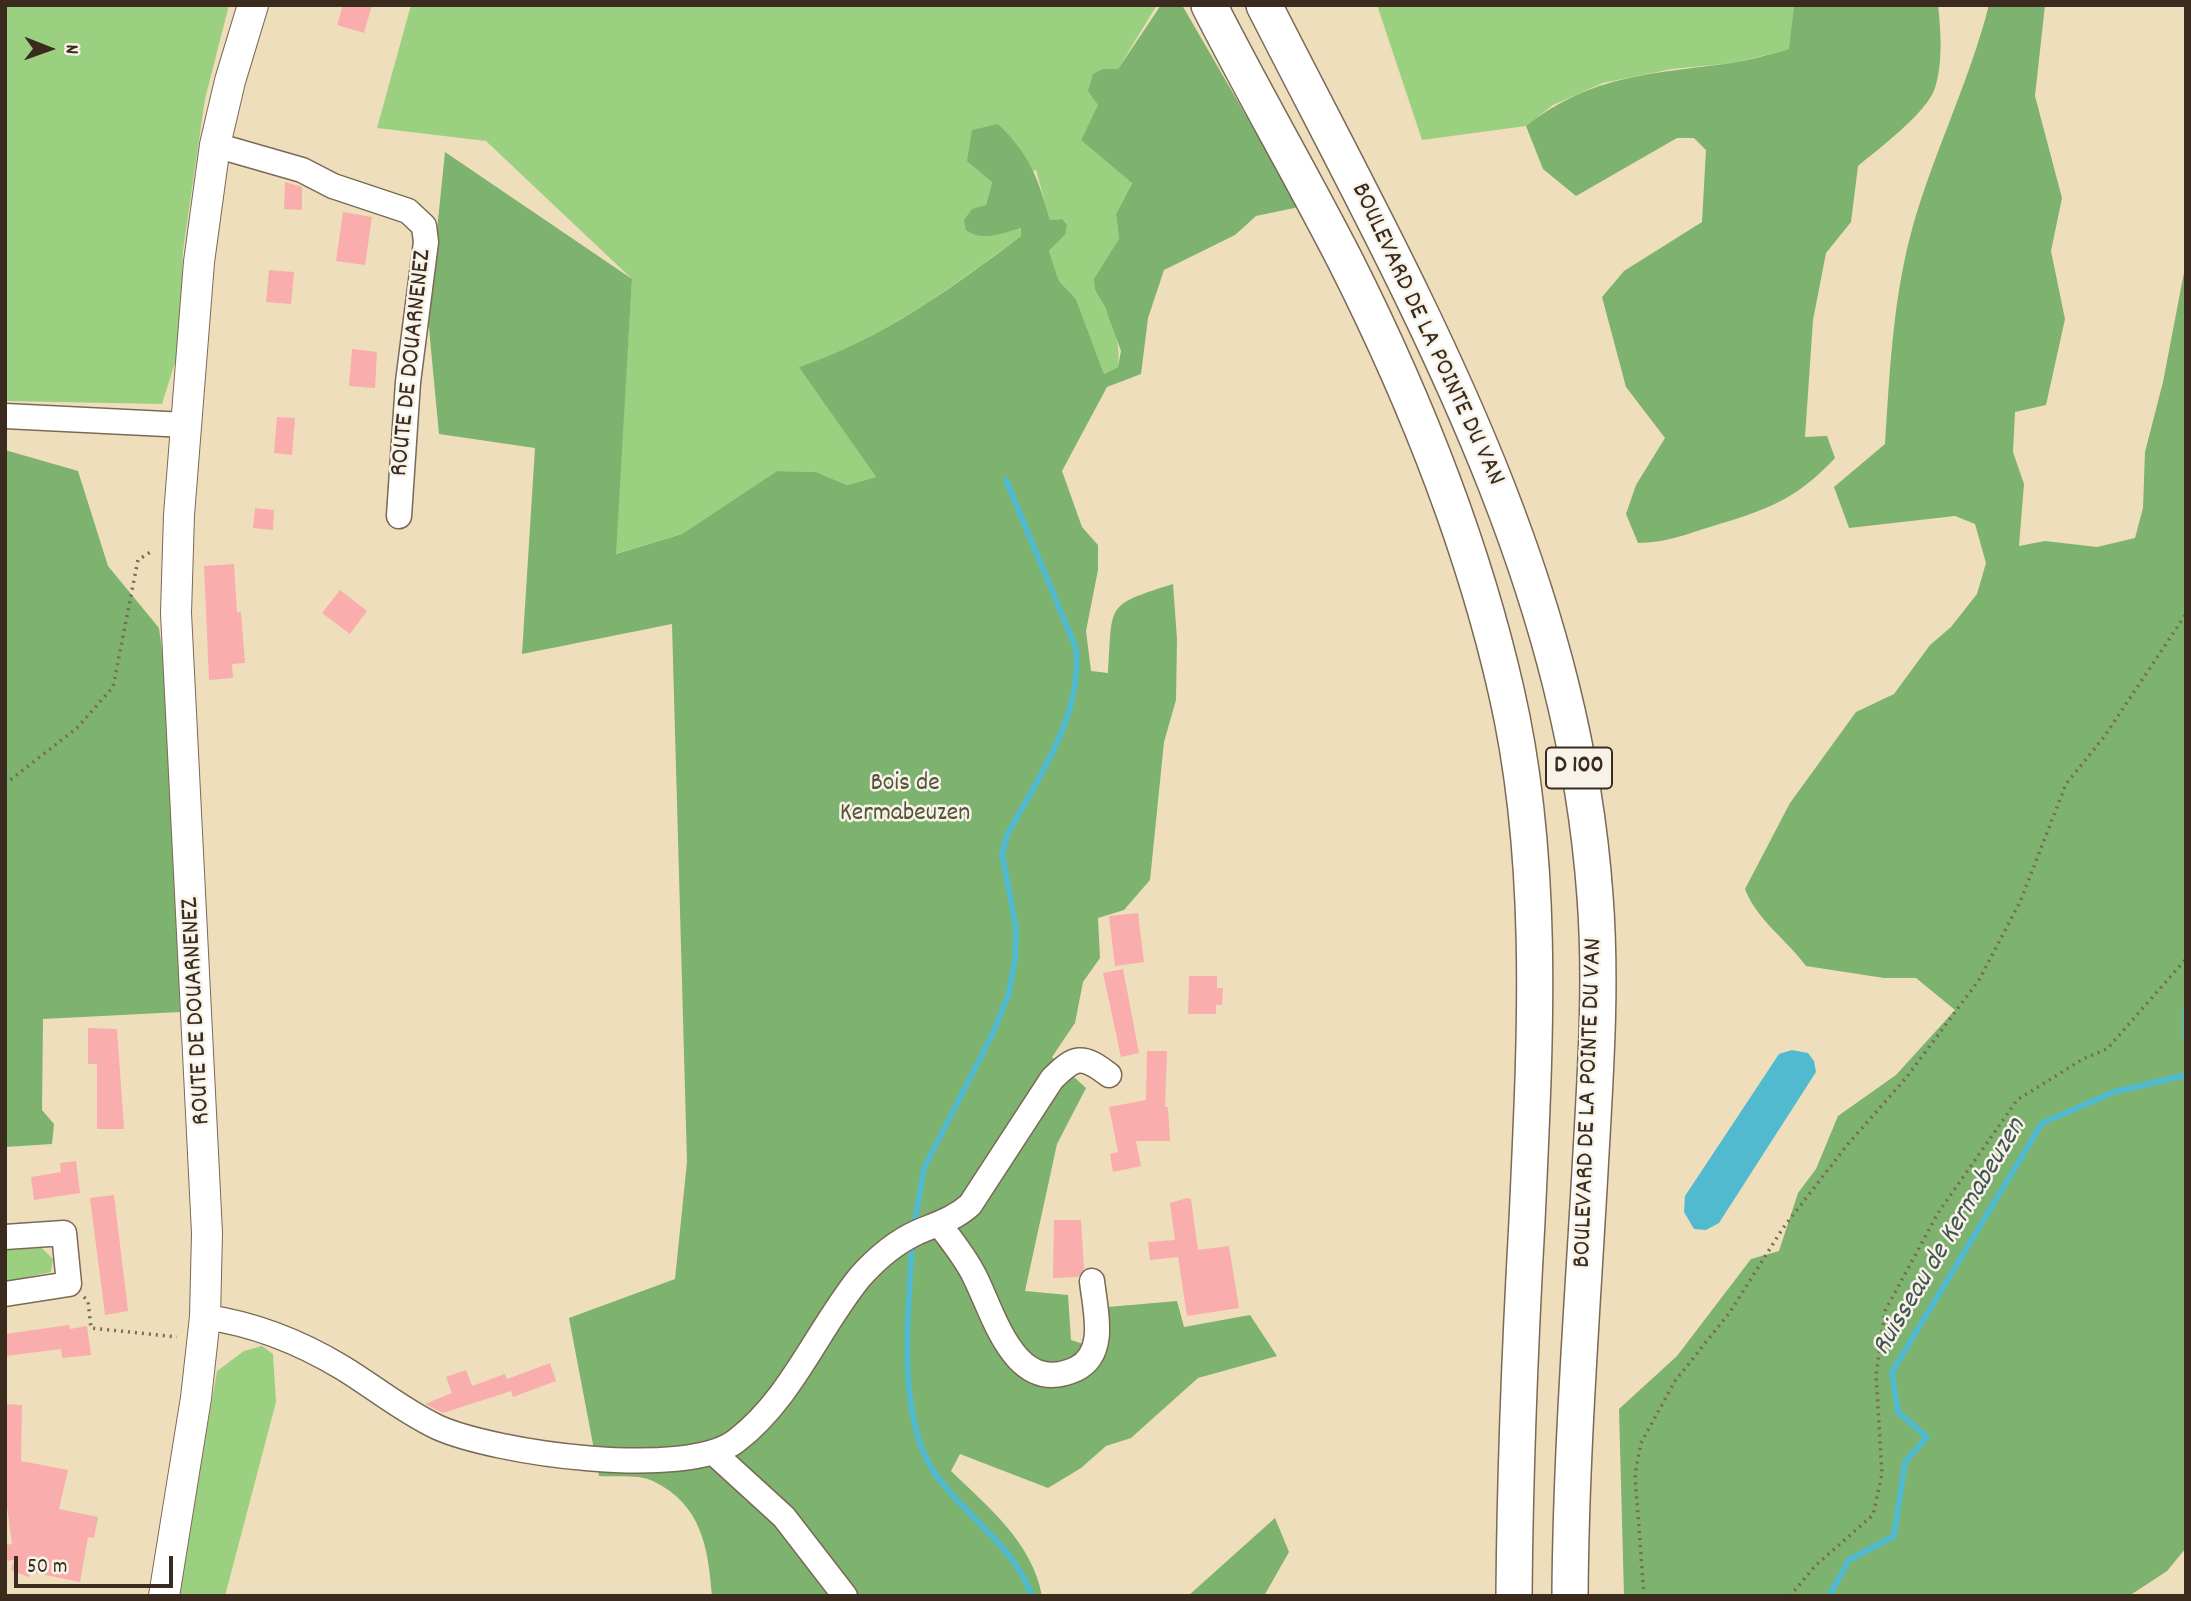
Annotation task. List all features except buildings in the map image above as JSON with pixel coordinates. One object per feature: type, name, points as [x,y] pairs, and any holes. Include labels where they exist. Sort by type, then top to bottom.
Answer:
[{"type":"highway","name":"BOULEVARD DE LA POINTE DU VAN","points":[[1209,5],[1346,262],[1406,392],[1444,482],[1478,582],[1507,692],[1528,836],[1534,983],[1534,1069],[1522,1301],[1514,1596]]},
{"type":"highway","name":"BOULEVARD DE LA POINTE DU VAN","points":[[1264,5],[1431,332],[1483,447],[1521,545],[1550,639],[1574,736],[1588,826],[1598,971],[1596,1066],[1571,1465],[1570,1596]]},
{"type":"main road","name":"ROUTE DE DOUARNENEZ","points":[[164,1596],[188,1454],[204,1328],[207,1188],[179,684],[178,550],[199,262],[215,145],[253,5]]},
{"type":"street","name":"ROUTE DE DOUARNENEZ","points":[[215,145],[302,170],[333,186],[400,207],[415,215],[424,226],[426,242],[408,382],[399,516]]},
{"type":"street","points":[[5,416],[186,425]]},
{"type":"street","points":[[204,1328],[253,1327],[299,1344],[345,1369],[434,1425],[480,1442],[611,1459],[679,1459],[715,1454],[750,1429],[777,1399],[861,1277],[888,1250],[960,1213],[979,1195],[1037,1101],[1069,1062],[1084,1060],[1109,1075]]},
{"type":"street","points":[[921,1231],[974,1275],[999,1331],[1018,1362],[1037,1372],[1060,1374],[1085,1364],[1092,1354],[1098,1337],[1092,1281]]},
{"type":"street","points":[[5,1237],[64,1233],[69,1284],[5,1294]]},
{"type":"street","points":[[715,1454],[784,1517],[845,1596]]},
{"type":"path","points":[[5,785],[77,728],[113,687],[138,560],[153,551],[178,550]]},
{"type":"path","points":[[1644,1596],[1635,1474],[1641,1443],[1669,1391],[1730,1312],[1783,1228],[1848,1144],[1906,1078],[1979,980],[2020,902],[2066,784],[2104,737],[2186,614]]},
{"type":"path","points":[[1790,1596],[1816,1565],[1873,1515],[1882,1474],[1876,1375],[1885,1311],[1938,1213],[2017,1100],[2083,1059],[2107,1049],[2186,959]]},
{"type":"path","points":[[69,1284],[88,1301],[91,1328],[204,1328]]},
{"type":"green space","points":[[5,5],[229,5],[205,99],[183,251],[180,346],[162,404],[5,401]]},
{"type":"green space","points":[[411,5],[1157,5],[1118,69],[1103,69],[1099,104],[1081,140],[1132,182],[1116,214],[1119,239],[1095,290],[1113,327],[1118,347],[1118,367],[1104,374],[1076,299],[1059,281],[1049,251],[1065,235],[1059,219],[1050,221],[1036,170],[992,181],[986,205],[998,234],[1021,228],[1021,236],[888,327],[800,367],[876,477],[847,485],[816,472],[777,471],[682,534],[615,554],[632,279],[486,141],[377,128]]},
{"type":"green space","name":"Bois de Kermabeuzen","points":[[1161,5],[1182,5],[1299,207],[1256,216],[1235,235],[1164,270],[1148,318],[1141,374],[1107,387],[1062,471],[1082,527],[1098,545],[1098,570],[1086,631],[1091,671],[1108,673],[1116,610],[1134,597],[1173,584],[1177,639],[1176,700],[1164,742],[1150,880],[1124,910],[1098,918],[1100,958],[1083,982],[1075,1023],[1052,1057],[1086,1088],[1057,1144],[1025,1291],[1068,1295],[1071,1340],[1099,1349],[1108,1307],[1177,1301],[1184,1327],[1250,1315],[1277,1356],[1198,1378],[1131,1438],[1106,1446],[1081,1468],[1048,1488],[960,1454],[951,1471],[1019,1542],[1037,1577],[1042,1596],[712,1596],[704,1544],[692,1515],[682,1502],[648,1479],[599,1476],[569,1318],[675,1279],[687,1162],[672,624],[522,654],[535,448],[439,434],[428,318],[445,152],[632,279],[616,554],[682,534],[777,471],[816,472],[847,485],[876,477],[799,367],[888,327],[942,293],[1021,236],[1021,228],[986,236],[972,234],[966,230],[964,220],[972,209],[986,205],[992,182],[967,161],[972,130],[998,124],[1018,146],[1032,168],[1050,220],[1062,219],[1067,225],[1065,235],[1049,251],[1059,281],[1076,299],[1104,374],[1118,367],[1121,351],[1105,307],[1095,290],[1094,279],[1119,239],[1116,214],[1132,183],[1081,140],[1098,105],[1088,91],[1093,74],[1103,69],[1118,69]]},
{"type":"green space","points":[[1377,5],[1794,5],[1790,49],[1734,63],[1672,69],[1603,83],[1553,105],[1526,126],[1422,140]]},
{"type":"green space","points":[[1794,5],[1938,5],[1939,15],[1940,58],[1935,88],[1912,119],[1858,166],[1851,222],[1826,253],[1813,320],[1805,437],[1827,436],[1835,458],[1807,484],[1765,509],[1676,538],[1638,543],[1626,514],[1636,485],[1665,438],[1626,387],[1602,297],[1624,271],[1702,222],[1706,150],[1694,138],[1677,138],[1576,196],[1543,169],[1526,126],[1575,96],[1600,86],[1649,74],[1739,62],[1789,49]]},
{"type":"green space","points":[[1989,5],[2045,5],[2035,96],[2062,198],[2051,251],[2065,319],[2046,405],[2015,412],[2013,452],[2024,484],[2019,546],[2045,541],[2097,547],[2135,538],[2143,508],[2145,452],[2163,382],[2186,262],[2186,1548],[2167,1571],[2129,1596],[1624,1596],[1619,1409],[1677,1356],[1751,1259],[1779,1251],[1798,1193],[1816,1169],[1838,1116],[1896,1075],[1955,1010],[1916,978],[1884,978],[1806,966],[1756,910],[1745,889],[1790,803],[1856,712],[1894,694],[1930,645],[1951,627],[1977,594],[1986,563],[1975,524],[1955,516],[1849,528],[1834,487],[1885,444],[1894,332],[1907,249],[1923,194]]},
{"type":"green space","points":[[5,450],[78,471],[108,566],[159,628],[170,710],[180,1012],[43,1019],[42,1110],[54,1124],[52,1144],[5,1147]]},
{"type":"green space","points":[[42,1248],[53,1259],[51,1272],[5,1282],[5,1250]]},
{"type":"green space","points":[[262,1346],[273,1354],[276,1402],[225,1596],[178,1596],[217,1371],[244,1351]]},
{"type":"green space","points":[[1275,1518],[1289,1552],[1264,1596],[1188,1596]]},
{"type":"water","points":[[1792,1050],[1808,1053],[1814,1061],[1816,1072],[1719,1223],[1706,1230],[1694,1229],[1684,1212],[1685,1196],[1779,1054]]},
{"type":"waterway","points":[[914,1226],[924,1168],[993,1033],[1009,993],[1015,959],[1016,928],[1002,854],[1007,835],[1056,746],[1073,698],[1076,648],[1006,480]]},
{"type":"waterway","name":"Ruisseau de Kermabeuzen","points":[[2186,1008],[2186,1037]]},
{"type":"waterway","name":"Ruisseau de Kermabeuzen","points":[[1829,1596],[1849,1560],[1894,1536],[1905,1462],[1927,1437],[1898,1412],[1892,1372],[2042,1123],[2114,1092],[2186,1075]]},
{"type":"waterway","points":[[912,1243],[908,1363],[915,1424],[923,1451],[948,1491],[1013,1560],[1032,1596]]}]
